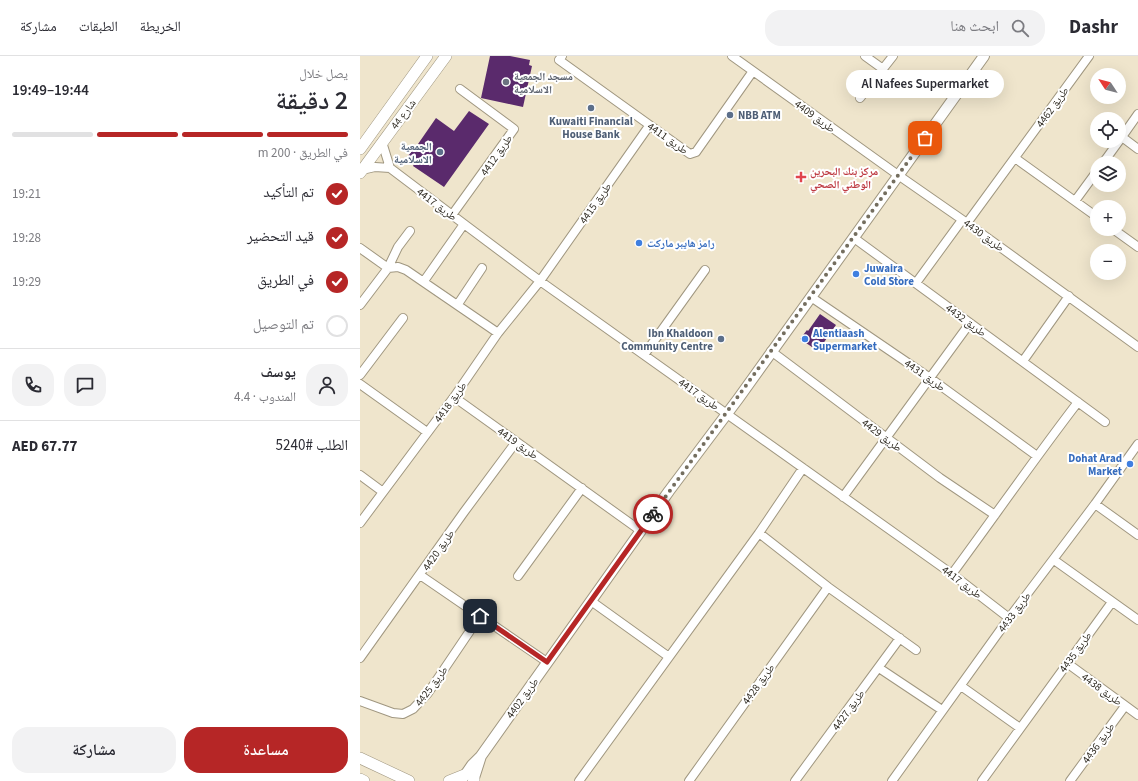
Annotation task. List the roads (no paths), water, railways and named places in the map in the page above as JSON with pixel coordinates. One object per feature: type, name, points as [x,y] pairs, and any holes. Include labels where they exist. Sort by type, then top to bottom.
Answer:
[{"type":"main road","name":"شارع 44","points":[[360,149],[427,56]]},
{"type":"main road","name":"شارع 44","points":[[361,171],[446,56]]},
{"type":"main road","points":[[360,758],[409,781]]},
{"type":"main road","points":[[360,779],[364,781]]},
{"type":"main road","points":[[449,781],[469,779]]},
{"type":"street","name":"طريق 4409","points":[[732,56],[898,175]]},
{"type":"street","points":[[865,56],[882,69]]},
{"type":"street","points":[[860,98],[892,56]]},
{"type":"street","name":"طريق 4402","points":[[469,779],[481,756],[547,662],[984,56]]},
{"type":"street","name":"طريق 4462","points":[[916,283],[1015,158],[1089,56]]},
{"type":"street","name":"طريق 4411","points":[[560,58],[688,154],[693,154],[696,152],[753,71]]},
{"type":"street","name":"طريق 4412","points":[[452,215],[514,129],[460,89]]},
{"type":"street","points":[[1126,131],[1138,114]]},
{"type":"street","name":"طريق 4415","points":[[540,281],[650,126]]},
{"type":"street","points":[[361,171],[375,167],[390,168],[382,142]]},
{"type":"street","points":[[1126,143],[1138,149]]},
{"type":"street","points":[[1015,158],[1090,212]]},
{"type":"street","name":"طريق 4417","points":[[390,168],[540,281],[952,574],[1009,618]]},
{"type":"street","name":"طريق 4430","points":[[898,175],[965,221],[1138,347]]},
{"type":"street","points":[[1075,201],[1090,181]]},
{"type":"street","points":[[424,281],[464,224]]},
{"type":"street","points":[[361,301],[388,268],[398,247],[410,231]]},
{"type":"street","points":[[1123,236],[1138,247]]},
{"type":"street","name":"طريق 4432","points":[[854,238],[1106,422]]},
{"type":"street","points":[[360,248],[388,268],[398,267],[424,281],[498,333]]},
{"type":"street","points":[[458,304],[482,268]]},
{"type":"street","points":[[644,355],[705,270]]},
{"type":"street","name":"طريق 4418","points":[[360,523],[454,397],[498,333],[540,281]]},
{"type":"street","points":[[1023,361],[1069,296]]},
{"type":"street","name":"طريق 4431","points":[[811,297],[930,378],[1037,456]]},
{"type":"street","points":[[360,375],[403,318]]},
{"type":"street","points":[[843,497],[970,323]]},
{"type":"street","name":"طريق 4429","points":[[771,352],[940,478],[995,515]]},
{"type":"street","points":[[360,384],[427,432]]},
{"type":"street","name":"طريق 4419","points":[[454,397],[641,531]]},
{"type":"street","points":[[952,574],[1078,402]]},
{"type":"street","name":"طريق 4420","points":[[360,658],[516,442]]},
{"type":"street","name":"طريق 4433","points":[[892,781],[942,710],[962,686],[1009,618],[1054,560],[1138,444]]},
{"type":"street","points":[[579,781],[759,533],[803,468]]},
{"type":"street","points":[[360,476],[383,492]]},
{"type":"street","points":[[518,576],[582,488]]},
{"type":"street","points":[[1095,504],[1138,535]]},
{"type":"street","points":[[759,533],[828,587],[916,650]]},
{"type":"street","points":[[1054,560],[1138,620]]},
{"type":"street","points":[[420,575],[547,662]]},
{"type":"street","name":"طريق 4428","points":[[689,781],[828,587]]},
{"type":"street","points":[[591,601],[669,657]]},
{"type":"street","name":"طريق 4435","points":[[982,781],[1112,602]]},
{"type":"street","name":"طريق 4425","points":[[360,701],[393,713],[403,714],[413,709],[428,693],[480,616]]},
{"type":"street","name":"طريق 4427","points":[[795,781],[900,638]]},
{"type":"street","name":"طريق 4438","points":[[1067,663],[1138,715]]},
{"type":"street","points":[[879,668],[942,710]]},
{"type":"street","points":[[962,686],[1020,728]]},
{"type":"street","name":"طريق 4436","points":[[1070,781],[1125,706]]},
{"type":"place","name":"مسجد الجمعية الاسلامية","points":[[506,82]]},
{"type":"place","name":"Kuwaiti Financial House Bank","points":[[591,108]]},
{"type":"place","name":"NBB ATM","points":[[730,115]]},
{"type":"place","name":"Al Nafees Supermarket","points":[[925,138]]},
{"type":"place","name":"الجمعية الاسلامية","points":[[440,152]]},
{"type":"place","name":"مركز بنك البحرين الوطني الصحي","points":[[801,177]]},
{"type":"place","name":"رامز هايبر ماركت","points":[[639,243]]},
{"type":"place","name":"Juwaira Cold Store","points":[[856,274]]},
{"type":"place","name":"Ibn Khaldoon Community Centre","points":[[721,339]]},
{"type":"place","name":"Alentiaash Supermarket","points":[[805,339]]},
{"type":"place","name":"Dohat Arad Market","points":[[1130,464]]}]
